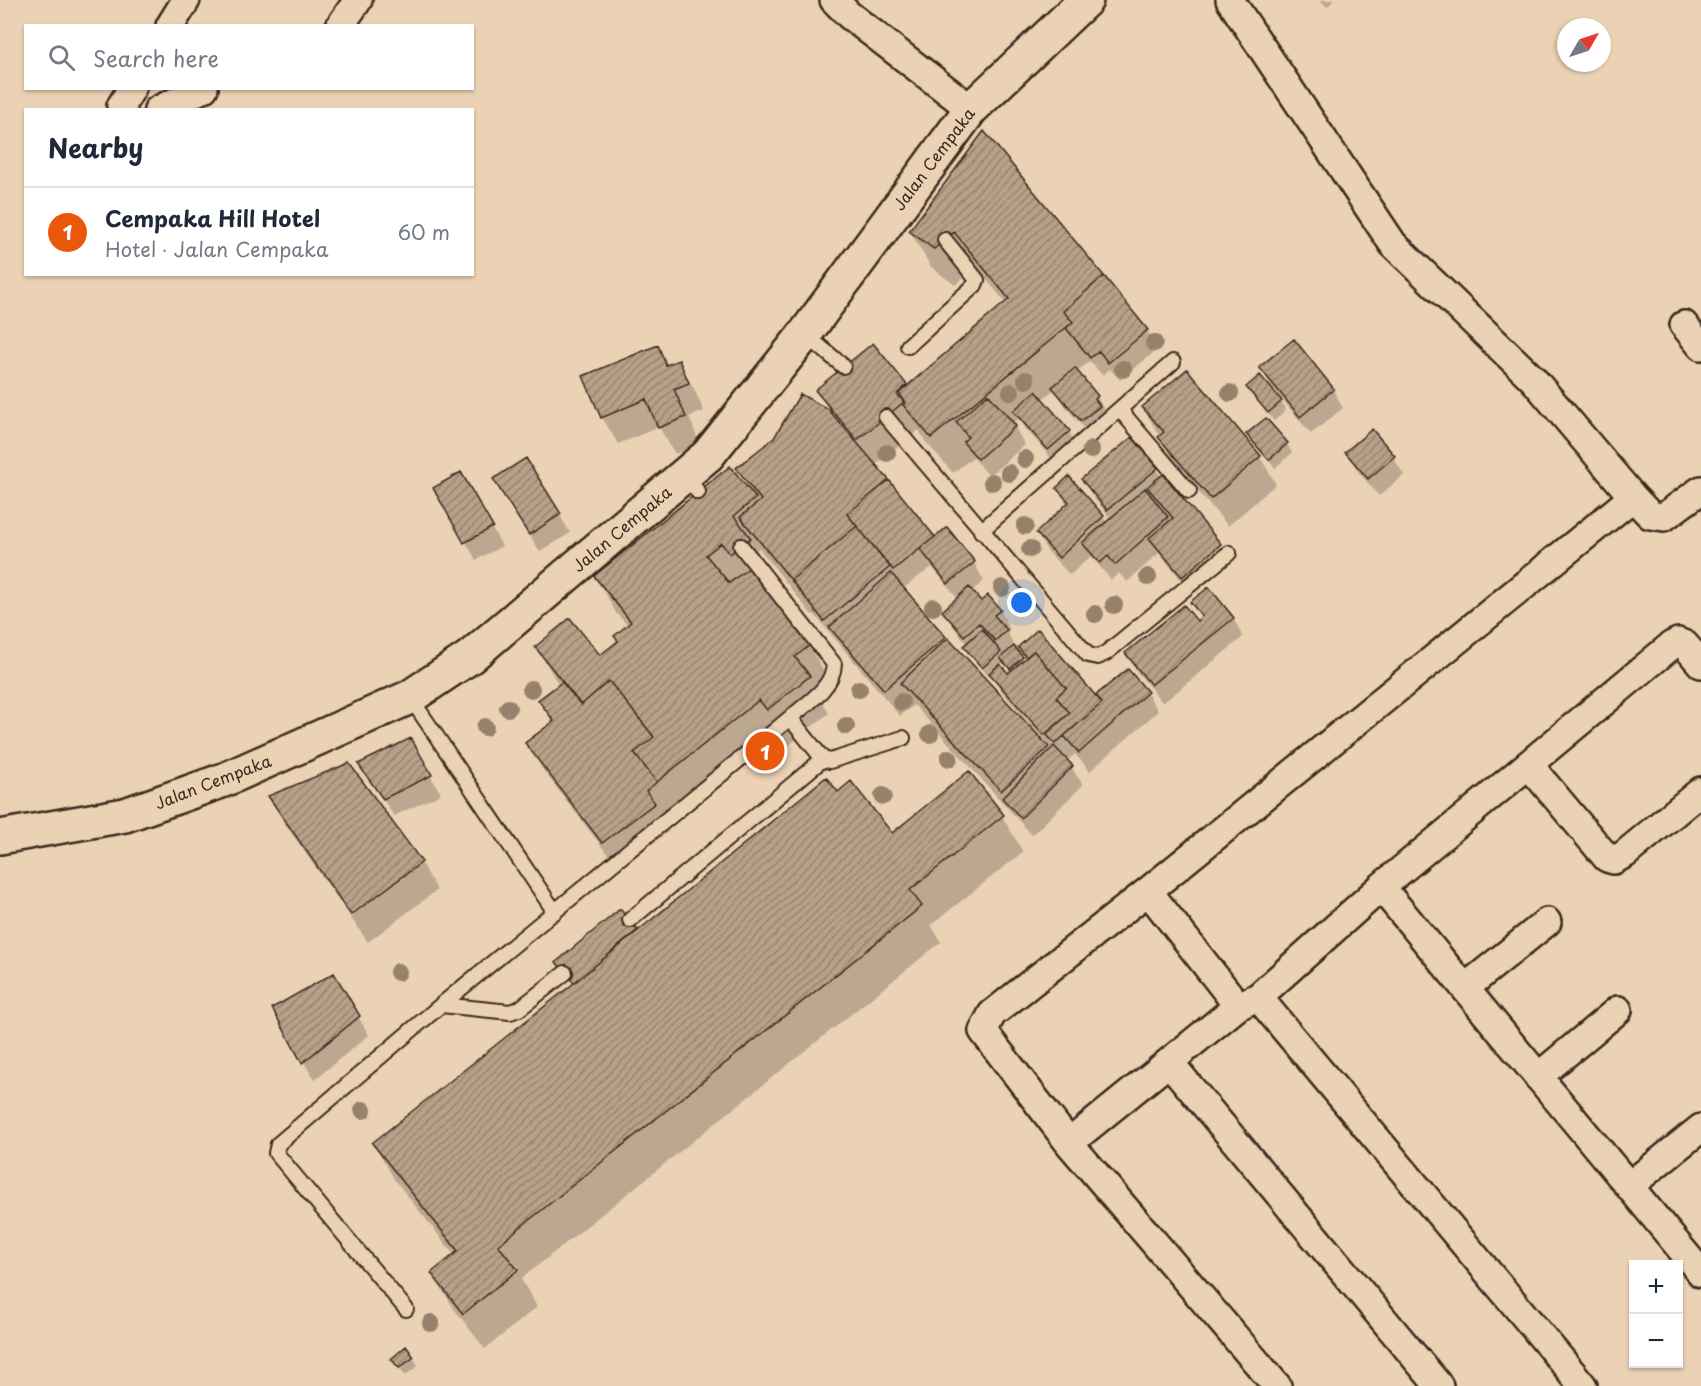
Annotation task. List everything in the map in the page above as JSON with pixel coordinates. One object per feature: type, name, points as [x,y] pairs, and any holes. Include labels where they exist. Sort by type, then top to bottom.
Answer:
[{"type":"main road","name":"Jalan Cempaka","points":[[0,837],[125,815],[256,767],[410,697],[470,657],[692,484],[708,455],[908,202],[971,109],[1086,0]]},
{"type":"street","points":[[171,24],[186,0]]},
{"type":"street","points":[[341,24],[358,0]]},
{"type":"street","points":[[1230,0],[1393,244],[1533,379],[1633,497],[1650,514],[1664,517],[1701,490]]},
{"type":"street","points":[[849,5],[971,109]]},
{"type":"street","points":[[122,108],[131,90]]},
{"type":"street","points":[[162,108],[200,90]]},
{"type":"street","points":[[1684,325],[1701,346]]},
{"type":"street","points":[[1277,1386],[1069,1143],[983,1031],[992,1014],[1148,891],[1633,497]]},
{"type":"street","points":[[1069,1143],[1248,1001],[1466,816],[1678,642],[1685,645],[1701,664]]},
{"type":"street","points":[[1529,765],[1607,858],[1614,860],[1625,854],[1701,791]]},
{"type":"street","points":[[1381,887],[1629,1186],[1698,1263]]},
{"type":"street","points":[[1148,891],[1248,1001],[1583,1386]]},
{"type":"street","points":[[1465,988],[1547,922]]},
{"type":"street","points":[[1538,1077],[1618,1010]]},
{"type":"street","points":[[1169,1062],[1439,1386]]},
{"type":"street","points":[[1629,1186],[1701,1128]]},
{"type":"lane","points":[[908,346],[975,285],[977,280],[945,240]]},
{"type":"lane","points":[[805,334],[843,366]]},
{"type":"lane","points":[[981,531],[1173,362]]},
{"type":"lane","points":[[1120,410],[1189,491]]},
{"type":"lane","points":[[886,417],[1088,655],[1098,657],[1106,653],[1229,553]]},
{"type":"lane","points":[[406,1309],[276,1153],[278,1144],[282,1138],[441,1005],[790,718],[828,684],[834,664],[741,546]]},
{"type":"lane","points":[[410,697],[555,912]]},
{"type":"lane","points":[[790,718],[823,759],[830,761],[903,738]]},
{"type":"lane","points":[[630,920],[823,759]]},
{"type":"lane","points":[[441,1005],[510,1012],[519,1009],[566,973]]},
{"type":"building","points":[[984,131],[1104,276],[1063,311],[1073,322],[931,438],[903,405],[906,403],[899,393],[1009,299],[954,232],[934,249],[909,231]]},
{"type":"building","points":[[1104,276],[1148,330],[1108,363],[1099,351],[1090,358],[1066,328],[1073,322],[1063,311]]},
{"type":"building","points":[[1294,339],[1334,389],[1300,417],[1259,367]]},
{"type":"building","points":[[873,343],[907,385],[897,394],[904,402],[857,440],[815,390]]},
{"type":"building","points":[[658,345],[666,365],[679,360],[689,383],[674,389],[686,417],[658,428],[646,399],[601,418],[583,376]]},
{"type":"building","points":[[1075,368],[1098,396],[1095,399],[1100,406],[1081,421],[1052,387]]},
{"type":"building","points":[[1187,369],[1261,456],[1211,499],[1158,437],[1164,432],[1142,407]]},
{"type":"building","points":[[1260,375],[1282,401],[1268,413],[1246,387]]},
{"type":"building","points":[[1036,391],[1070,431],[1048,450],[1013,411]]},
{"type":"building","points":[[800,394],[828,409],[889,480],[847,514],[857,526],[791,580],[740,517],[761,500],[736,468],[774,438]]},
{"type":"building","points":[[988,394],[1016,426],[978,459],[963,442],[968,437],[956,422]]},
{"type":"building","points":[[1266,418],[1288,443],[1269,460],[1246,434]]},
{"type":"building","points":[[1372,429],[1395,456],[1368,479],[1345,452]]},
{"type":"building","points":[[1132,437],[1158,468],[1107,510],[1081,479]]},
{"type":"building","points":[[526,458],[561,514],[529,535],[493,479]]},
{"type":"building","points":[[730,466],[756,498],[734,516],[751,538],[730,554],[721,543],[706,555],[729,583],[749,568],[810,645],[795,657],[810,676],[767,710],[759,700],[657,782],[634,753],[654,737],[609,681],[581,705],[535,647],[570,618],[600,655],[618,641],[614,636],[631,622],[594,576]]},
{"type":"building","points":[[461,472],[493,527],[464,543],[433,488]]},
{"type":"building","points":[[1163,474],[1221,544],[1182,577],[1149,538],[1173,518],[1147,487]]},
{"type":"building","points":[[1069,476],[1104,516],[1059,558],[1036,533],[1069,502],[1056,488]]},
{"type":"building","points":[[889,480],[935,537],[893,570],[847,514]]},
{"type":"building","points":[[1145,488],[1168,517],[1115,565],[1108,556],[1100,563],[1082,543]]},
{"type":"building","points":[[857,526],[890,567],[824,621],[791,580]]},
{"type":"building","points":[[947,527],[975,562],[948,584],[920,549]]},
{"type":"building","points":[[891,573],[946,637],[884,690],[829,627]]},
{"type":"building","points":[[969,587],[981,601],[988,595],[1001,610],[994,615],[1007,630],[995,641],[979,623],[964,636],[942,611]]},
{"type":"building","points":[[1209,587],[1234,618],[1151,685],[1125,653],[1184,605],[1197,621],[1202,616],[1190,602]]},
{"type":"building","points":[[982,629],[1001,652],[982,668],[963,646]]},
{"type":"building","points":[[1038,629],[1102,703],[1055,744],[1046,734],[1070,713],[1056,697],[1066,688],[1034,651],[1026,657],[1018,647]]},
{"type":"building","points":[[948,638],[1049,747],[1001,791],[900,683]]},
{"type":"building","points":[[1014,646],[1023,657],[1010,669],[1000,658]]},
{"type":"building","points":[[1034,651],[1066,688],[1056,697],[1070,713],[1044,735],[989,673],[1000,664],[1008,673]]},
{"type":"building","points":[[1128,669],[1148,692],[1079,753],[1064,736],[1102,703],[1096,695]]},
{"type":"building","points":[[609,681],[654,737],[634,753],[657,782],[646,791],[655,803],[602,843],[525,743],[554,721],[538,700],[562,682],[581,705]]},
{"type":"building","points":[[411,738],[432,775],[383,799],[358,764]]},
{"type":"building","points":[[1054,746],[1073,766],[1021,818],[1002,798]]},
{"type":"building","points":[[349,763],[422,862],[351,915],[268,796]]},
{"type":"building","points":[[969,771],[1004,815],[910,890],[922,906],[498,1245],[518,1270],[463,1314],[431,1273],[458,1251],[372,1143],[574,983],[826,777],[838,792],[851,781],[892,833]]},
{"type":"building","points":[[620,909],[638,930],[574,983],[556,962]]},
{"type":"building","points":[[334,973],[360,1016],[302,1063],[272,1008]]},
{"type":"building","points":[[406,1346],[414,1357],[399,1368],[391,1359]]},
{"type":"place","name":"Cempaka Hill Hotel","points":[[765,751]]}]
